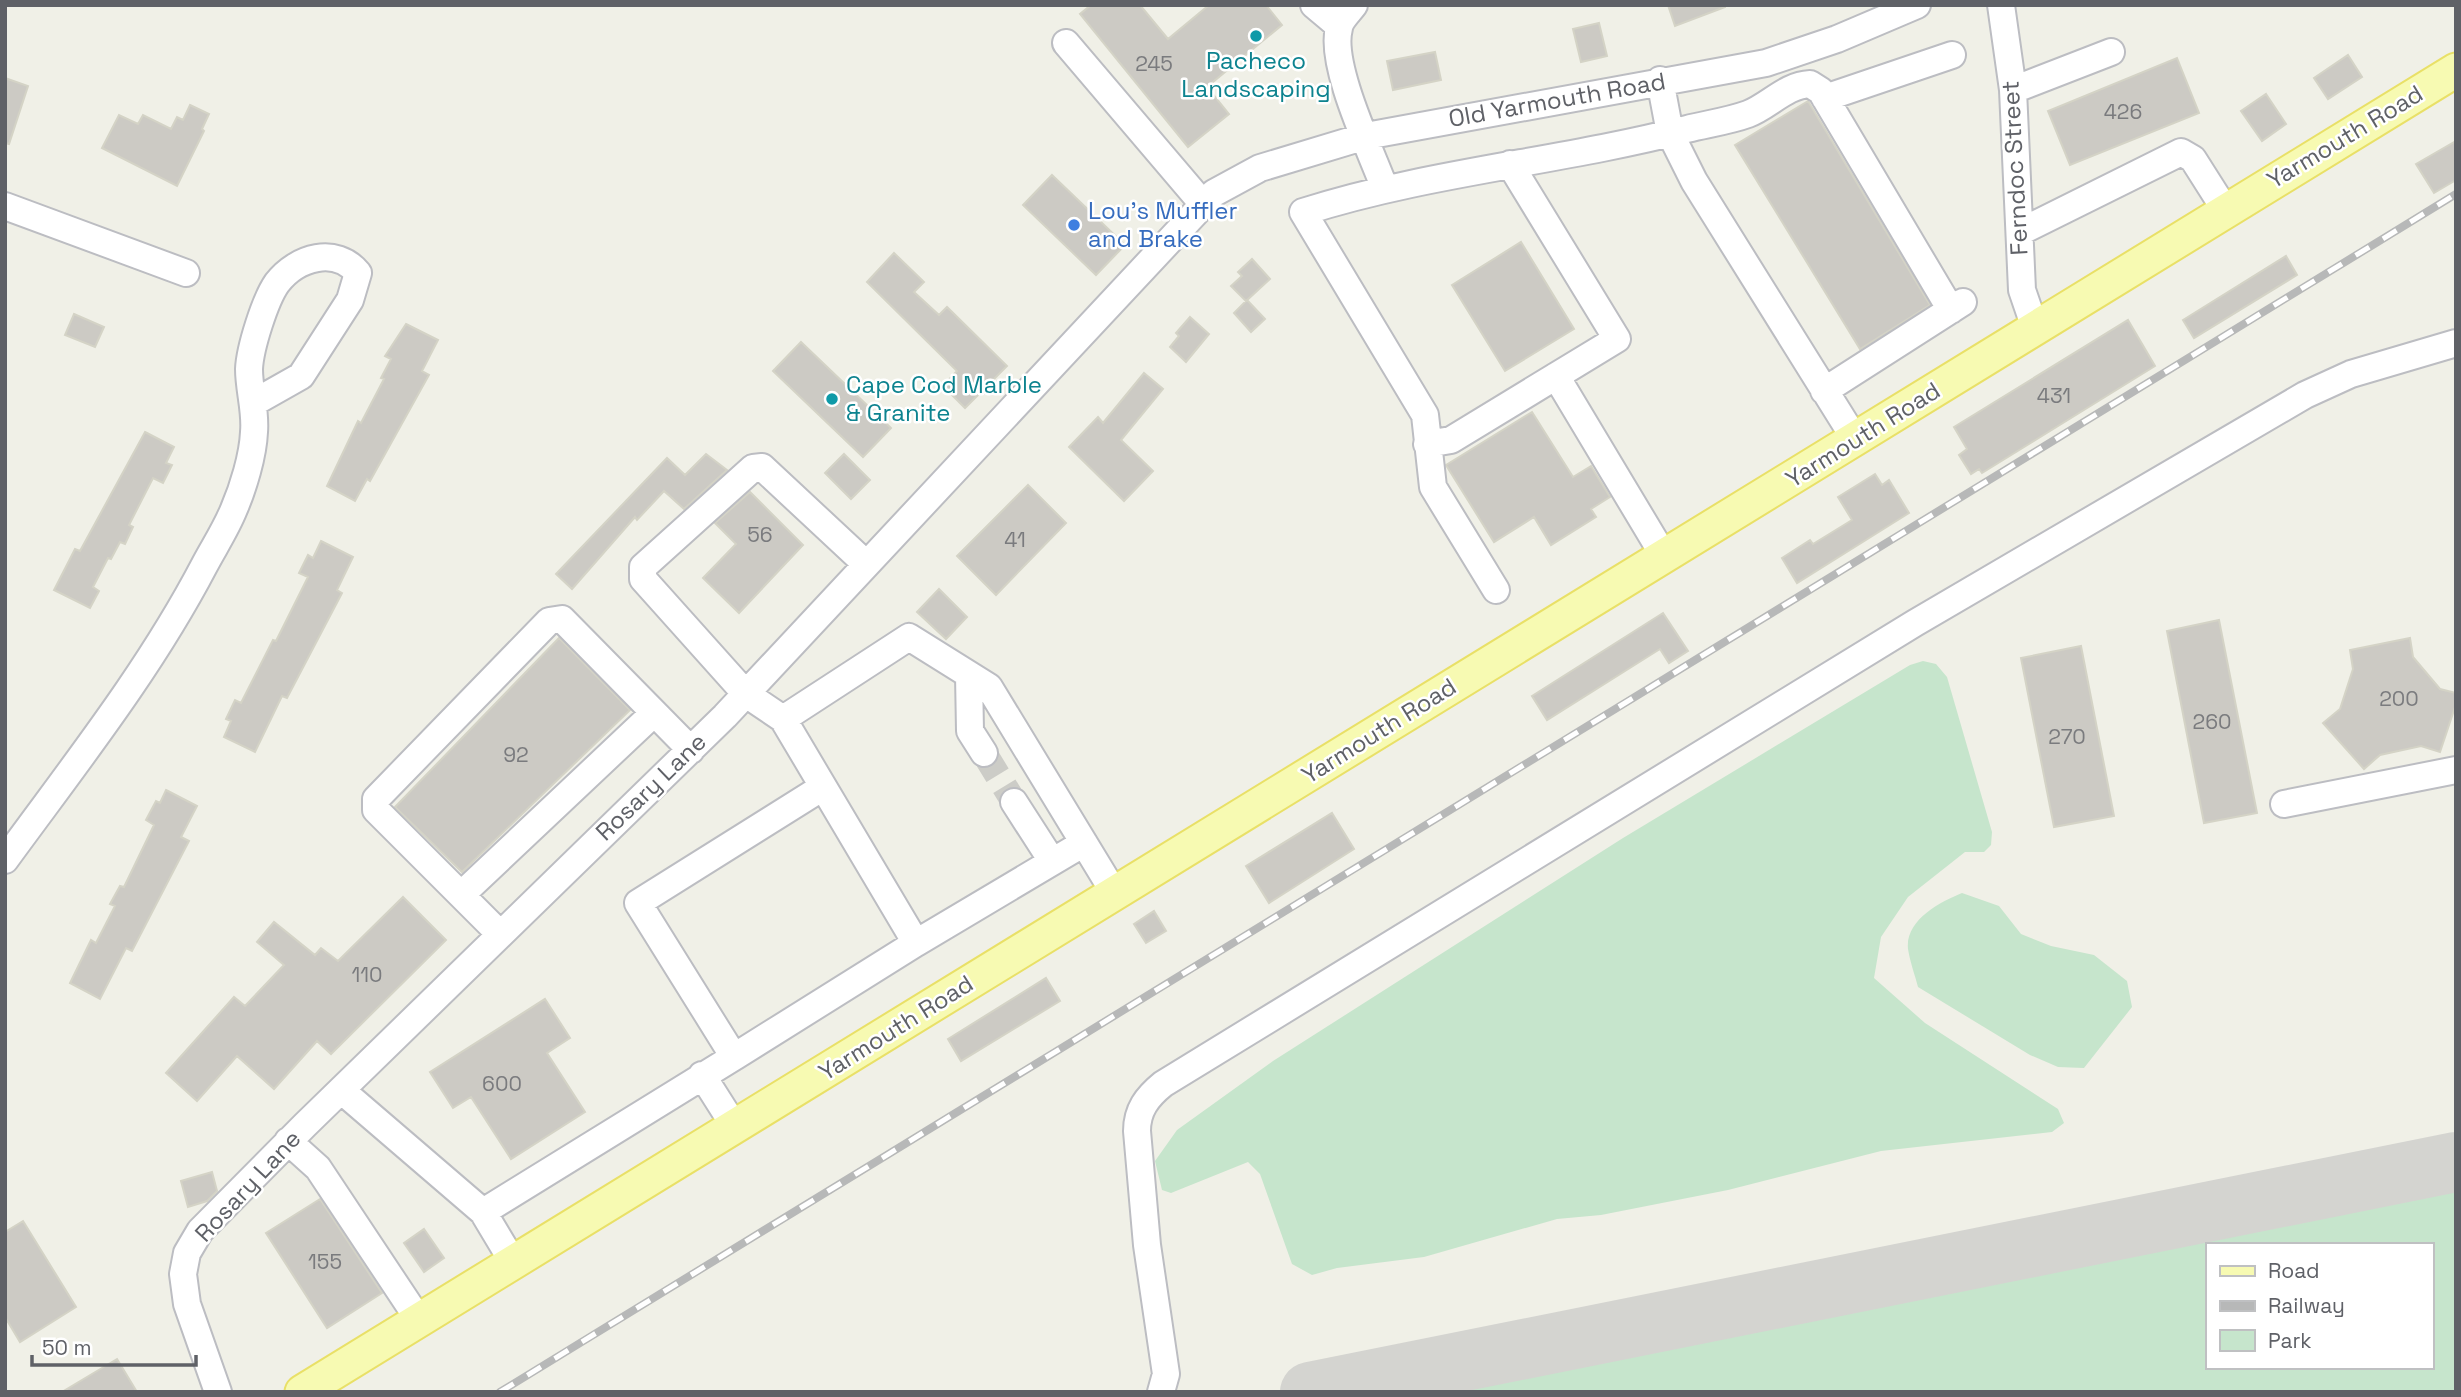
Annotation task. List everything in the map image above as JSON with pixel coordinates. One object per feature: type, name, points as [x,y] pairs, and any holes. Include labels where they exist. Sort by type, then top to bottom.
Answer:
[{"type":"main road","name":"Yarmouth Road","points":[[302,1392],[2456,70]]},
{"type":"street","points":[[1314,5],[1346,16],[1338,51],[1343,79],[1385,188]]},
{"type":"street","name":"Old Yarmouth Road","points":[[1203,204],[1223,187],[1261,168],[1366,136],[1660,80],[1766,63],[1838,39],[1917,5]]},
{"type":"street","name":"Ferndoc Street","points":[[2001,5],[2013,90],[2022,290],[2035,328]]},
{"type":"street","points":[[1066,43],[1203,204]]},
{"type":"street","points":[[2013,90],[2111,52]]},
{"type":"street","points":[[1825,98],[1952,55]]},
{"type":"street","points":[[1660,80],[1670,134],[1694,181],[1855,439]]},
{"type":"street","points":[[1496,590],[1433,487],[1424,415],[1303,212],[1385,188],[1670,134],[1750,113],[1802,85],[1817,87],[1957,306],[1824,391]]},
{"type":"street","points":[[2020,232],[2181,152],[2193,159],[2226,211]]},
{"type":"street","points":[[1427,444],[1451,440],[1617,339],[1510,164]]},
{"type":"street","name":"Rosary Lane","points":[[218,1392],[187,1304],[183,1274],[187,1253],[200,1231],[288,1141],[746,694],[865,563],[1203,204]]},
{"type":"street","points":[[5,206],[186,273]]},
{"type":"street","points":[[5,860],[135,681],[194,586],[235,509],[254,435],[255,402],[249,369],[260,325],[277,283],[303,261],[328,256],[349,262],[358,273],[350,300],[307,366],[300,376],[255,402]]},
{"type":"street","points":[[1161,1392],[1166,1374],[1147,1245],[1137,1117],[1143,1105],[1163,1084],[1882,643],[2305,395],[2351,374],[2456,343]]},
{"type":"street","points":[[1556,376],[1664,556]]},
{"type":"street","points":[[865,563],[762,467],[752,468],[643,567],[643,579],[746,694],[783,719],[916,943]]},
{"type":"street","points":[[500,934],[376,810],[376,799],[549,621],[562,619],[691,750]]},
{"type":"street","points":[[783,719],[909,637],[989,687],[1115,894]]},
{"type":"street","points":[[969,675],[970,731],[984,752]]},
{"type":"street","points":[[461,895],[654,713]]},
{"type":"street","points":[[2284,804],[2456,770]]},
{"type":"street","points":[[734,1057],[638,903],[823,787]]},
{"type":"street","points":[[1014,802],[1052,862]]},
{"type":"street","points":[[483,1212],[916,943],[1084,843]]},
{"type":"street","points":[[702,1075],[735,1126]]},
{"type":"street","points":[[341,1090],[483,1212],[513,1262]]},
{"type":"street","points":[[288,1141],[318,1168],[419,1321]]},
{"type":"green space","points":[[1923,661],[1936,664],[1947,677],[1992,832],[1991,845],[1984,852],[1965,852],[1908,897],[1881,937],[1874,978],[1925,1023],[2058,1109],[2064,1123],[2052,1132],[1881,1151],[1728,1190],[1601,1215],[1557,1219],[1424,1257],[1337,1268],[1312,1275],[1292,1264],[1260,1174],[1248,1162],[1171,1193],[1162,1190],[1155,1161],[1177,1130],[1273,1061],[1623,838],[1910,665]]},
{"type":"green space","points":[[1962,893],[1999,906],[2021,934],[2051,946],[2094,955],[2127,981],[2132,1007],[2084,1068],[2058,1067],[2030,1055],[1918,987],[1908,949],[1912,929],[1934,907]]},
{"type":"green space","points":[[2456,1183],[2456,1392],[1399,1392]]},
{"type":"building","points":[[1091,5],[1140,5],[1168,39],[1209,5],[1266,5],[1282,25],[1207,87],[1229,114],[1188,147],[1080,14]]},
{"type":"building","points":[[1668,5],[1725,5],[1725,7],[1675,26]]},
{"type":"building","points":[[1599,23],[1607,56],[1581,62],[1573,29]]},
{"type":"building","points":[[1435,52],[1441,80],[1393,90],[1387,61]]},
{"type":"building","points":[[2348,55],[2362,77],[2328,99],[2314,78]]},
{"type":"building","points":[[2177,58],[2199,113],[2070,165],[2048,111]]},
{"type":"building","points":[[5,78],[28,86],[9,144],[5,143]]},
{"type":"building","points":[[2266,94],[2286,124],[2262,141],[2241,111]]},
{"type":"building","points":[[1808,101],[1930,305],[1860,349],[1735,145]]},
{"type":"building","points":[[190,105],[209,114],[202,129],[204,131],[177,186],[102,148],[119,115],[138,124],[143,115],[171,129],[177,117],[183,120]]},
{"type":"building","points":[[2456,141],[2456,180],[2434,193],[2416,164]]},
{"type":"building","name":"Lou's Muffler and Brake","points":[[1052,175],[1125,245],[1096,275],[1023,205]]},
{"type":"building","points":[[1521,242],[1574,329],[1505,371],[1452,285]]},
{"type":"building","points":[[894,253],[924,282],[914,292],[939,315],[947,307],[1007,366],[965,408],[943,386],[957,371],[867,282]]},
{"type":"building","points":[[2286,256],[2297,275],[2194,338],[2183,320]]},
{"type":"building","points":[[1252,259],[1270,279],[1246,301],[1231,286],[1242,276],[1238,272]]},
{"type":"building","points":[[1247,300],[1265,319],[1251,332],[1234,313]]},
{"type":"building","points":[[74,314],[104,327],[95,347],[65,335]]},
{"type":"building","points":[[1190,317],[1209,334],[1186,362],[1170,347],[1179,336],[1176,333]]},
{"type":"building","points":[[2128,320],[2155,366],[1982,473],[1979,469],[1971,474],[1959,455],[1967,449],[1954,427]]},
{"type":"building","points":[[406,324],[438,340],[422,371],[429,375],[370,481],[367,479],[355,501],[327,486],[358,421],[361,423],[384,379],[381,378],[391,359],[385,356]]},
{"type":"building","name":"Cape Cod Marble & Granite","points":[[801,342],[891,428],[863,457],[773,371]]},
{"type":"building","points":[[1144,373],[1163,389],[1121,440],[1153,471],[1124,501],[1069,447],[1098,417],[1103,423]]},
{"type":"building","points":[[1532,412],[1573,477],[1591,466],[1610,497],[1591,509],[1596,517],[1551,545],[1534,517],[1494,542],[1446,465]]},
{"type":"building","points":[[145,432],[174,447],[166,463],[172,465],[163,483],[153,478],[129,525],[133,527],[125,544],[120,542],[111,559],[108,558],[93,587],[99,591],[90,608],[54,590],[75,549],[80,551]]},
{"type":"building","points":[[706,454],[727,470],[684,509],[664,491],[637,520],[635,517],[572,589],[556,574],[667,458],[685,475]]},
{"type":"building","points":[[844,454],[870,480],[851,499],[825,473]]},
{"type":"building","points":[[1875,474],[1882,485],[1889,480],[1909,513],[1797,583],[1782,558],[1810,540],[1813,544],[1852,520],[1838,497]]},
{"type":"building","points":[[1028,485],[1066,523],[996,595],[957,556]]},
{"type":"building","points":[[750,492],[803,545],[739,613],[703,578],[736,544],[715,523]]},
{"type":"building","points":[[321,541],[353,557],[337,590],[342,593],[287,698],[282,696],[255,752],[224,737],[231,721],[226,719],[235,700],[241,703],[273,640],[276,641],[308,577],[299,573],[308,555],[313,558]]},
{"type":"building","points":[[939,589],[967,617],[946,639],[917,612]]},
{"type":"building","points":[[1663,613],[1688,651],[1669,663],[1660,649],[1547,720],[1532,696]]},
{"type":"building","points":[[2219,620],[2257,813],[2204,823],[2167,631]]},
{"type":"building","points":[[559,638],[630,710],[462,872],[395,807]]},
{"type":"building","points":[[2410,638],[2413,657],[2440,689],[2456,693],[2456,704],[2440,752],[2421,746],[2380,755],[2364,769],[2323,723],[2340,709],[2353,669],[2350,650]]},
{"type":"building","points":[[2081,646],[2114,816],[2054,827],[2021,658]]},
{"type":"building","points":[[166,790],[197,806],[181,837],[189,841],[132,951],[126,948],[100,999],[70,983],[91,940],[96,943],[115,906],[110,904],[120,886],[124,887],[154,825],[146,820],[156,801],[160,803]]},
{"type":"building","points":[[1332,813],[1354,849],[1269,903],[1246,866]]},
{"type":"building","points":[[403,897],[446,940],[331,1054],[317,1041],[274,1089],[237,1056],[197,1101],[166,1073],[234,997],[245,1006],[284,965],[257,942],[274,922],[315,955],[321,948],[338,961]]},
{"type":"building","points":[[1154,911],[1166,931],[1146,943],[1134,924]]},
{"type":"building","points":[[1046,978],[1060,1001],[961,1061],[948,1039]]},
{"type":"building","points":[[545,999],[570,1038],[547,1053],[585,1112],[511,1159],[471,1097],[453,1108],[430,1072]]},
{"type":"building","points":[[212,1172],[217,1191],[207,1201],[188,1207],[181,1181]]},
{"type":"building","points":[[320,1199],[382,1293],[327,1328],[266,1233]]},
{"type":"building","points":[[23,1221],[76,1307],[20,1342],[5,1317],[5,1232]]},
{"type":"building","points":[[424,1229],[444,1258],[424,1272],[404,1243]]},
{"type":"building","points":[[117,1359],[137,1392],[62,1392]]},
{"type":"taxiway","points":[[1310,1392],[2456,1162]]},
{"type":"tunnel","points":[[984,753],[1014,802]]},
{"type":"railway","points":[[500,1392],[2456,194]]},
{"type":"place","name":"Pacheco Landscaping","points":[[1256,36]]},
{"type":"place","name":"Lou's Muffler and Brake","points":[[1074,225]]},
{"type":"place","name":"Cape Cod Marble & Granite","points":[[832,399]]}]
